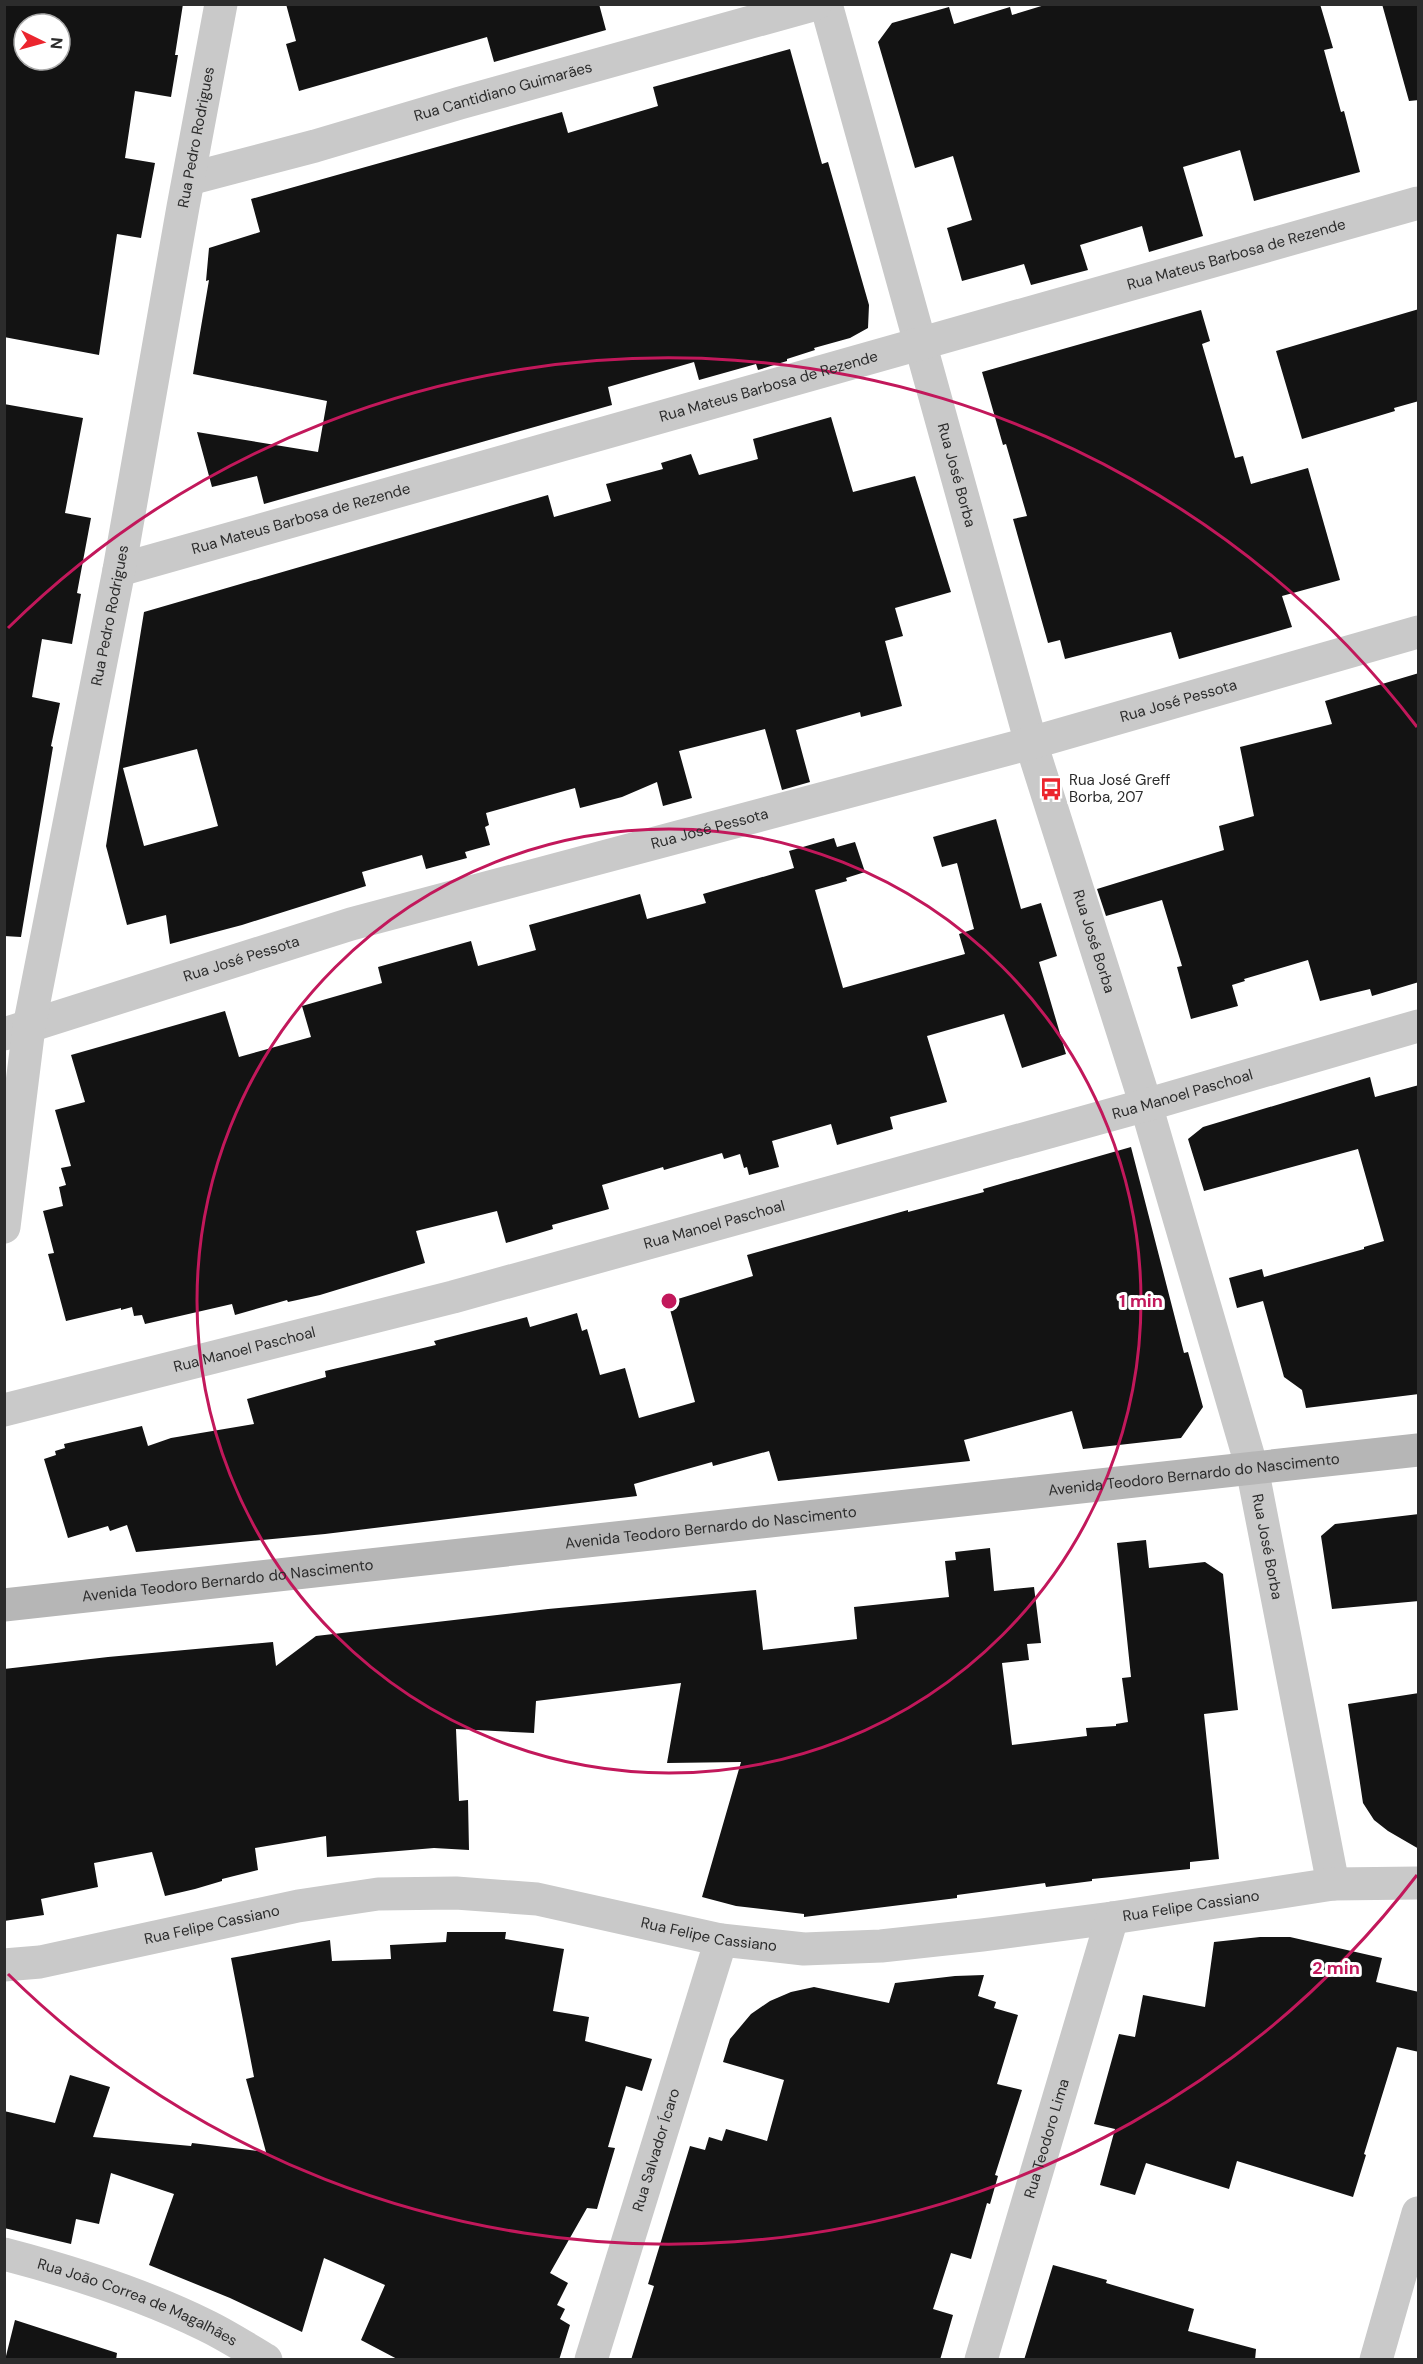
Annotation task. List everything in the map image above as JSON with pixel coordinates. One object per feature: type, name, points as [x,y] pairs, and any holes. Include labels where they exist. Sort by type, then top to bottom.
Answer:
[{"type":"street","name":"Rua Pedro Rodrigues","points":[[4,1227],[17,1030],[119,570],[221,4]]},
{"type":"street","name":"Rua Cantidiano Guimarães","points":[[189,179],[315,146],[460,103],[816,4]]},
{"type":"street","name":"Rua José Borba","points":[[826,4],[1030,743],[1146,1105],[1252,1468],[1332,1884]]},
{"type":"street","name":"Rua Mateus Barbosa de Rezende","points":[[119,570],[1419,204]]},
{"type":"street","name":"Rua José Pessota","points":[[17,1030],[351,924],[1030,743],[1419,632]]},
{"type":"street","name":"Rua Manoel Paschoal","points":[[4,1410],[453,1297],[1146,1105],[1419,1026]]},
{"type":"street","name":"Avenida Teodoro Bernardo do Nascimento","points":[[4,1605],[1419,1450]]},
{"type":"street","name":"Rua Felipe Cassiano","points":[[4,1965],[40,1962],[298,1905],[378,1894],[456,1893],[537,1899],[721,1940],[804,1949],[881,1946],[1112,1918],[1332,1884],[1415,1886]]},
{"type":"street","name":"Rua Teodoro Lima","points":[[981,2360],[1112,1918]]},
{"type":"street","name":"Rua Salvador Ícaro","points":[[591,2360],[721,1940]]},
{"type":"street","points":[[1376,2360],[1419,2213]]},
{"type":"street","name":"Rua João Correa de Magalhães","points":[[4,2254],[68,2271],[148,2301],[205,2325],[266,2360]]},
{"type":"building","points":[[4,4],[183,4],[171,97],[135,91],[125,158],[155,163],[141,238],[117,234],[99,355],[4,337]]},
{"type":"building","points":[[286,4],[599,4],[606,30],[494,62],[487,37],[299,91],[286,44],[296,41]]},
{"type":"building","points":[[1048,4],[1320,4],[1333,48],[1324,50],[1341,112],[1344,111],[1360,172],[1254,201],[1240,150],[1183,167],[1203,236],[1149,252],[1142,226],[1080,245],[1088,270],[1031,285],[1024,264],[962,281],[947,228],[972,220],[953,156],[915,168],[878,42],[892,23],[949,7],[954,24],[1010,7],[1012,15]]},
{"type":"building","points":[[1382,4],[1419,4],[1419,100],[1409,101]]},
{"type":"building","points":[[790,49],[822,164],[828,162],[869,305],[868,328],[850,338],[814,348],[815,350],[758,370],[756,364],[699,380],[694,362],[608,387],[612,405],[264,504],[257,476],[212,487],[197,432],[318,452],[327,401],[193,374],[209,280],[206,281],[209,248],[260,232],[251,199],[562,112],[568,133],[658,106],[653,87]]},
{"type":"building","points":[[1419,309],[1419,401],[1394,408],[1395,411],[1302,439],[1276,351]]},
{"type":"building","points":[[1201,310],[1210,341],[1202,344],[1235,458],[1243,456],[1251,484],[1308,468],[1340,580],[1282,596],[1292,627],[1179,659],[1171,632],[1065,659],[1060,640],[1048,643],[1013,519],[1027,516],[982,372]]},
{"type":"building","points":[[4,404],[83,418],[65,513],[91,518],[77,593],[81,594],[72,644],[42,639],[32,697],[60,703],[51,746],[53,747],[21,937],[4,936]]},
{"type":"building","points":[[831,417],[853,492],[915,476],[951,592],[895,608],[903,636],[885,641],[902,706],[861,717],[860,712],[796,730],[810,782],[782,790],[765,729],[679,751],[692,798],[663,806],[657,782],[622,797],[580,808],[575,788],[486,813],[489,825],[485,827],[490,845],[465,852],[467,858],[426,869],[422,855],[362,872],[366,886],[242,925],[170,944],[166,915],[127,925],[106,846],[144,612],[548,495],[554,517],[611,501],[606,484],[663,469],[661,463],[691,454],[699,475],[758,459],[753,439]],"holes":[[[197,749],[218,826],[144,846],[123,768]]]},
{"type":"building","points":[[1419,673],[1419,982],[1372,996],[1370,989],[1320,1001],[1308,960],[1244,979],[1245,981],[1232,985],[1238,1006],[1191,1019],[1177,967],[1182,966],[1162,900],[1106,916],[1097,889],[1224,850],[1219,826],[1254,816],[1240,747],[1332,724],[1325,701]]},
{"type":"building","points":[[996,819],[1021,909],[1041,903],[1057,956],[1039,962],[1066,1054],[1022,1068],[1004,1014],[927,1036],[947,1102],[890,1117],[893,1129],[837,1145],[831,1124],[772,1141],[779,1167],[749,1175],[747,1167],[744,1168],[740,1154],[724,1159],[722,1153],[664,1170],[663,1167],[602,1185],[609,1209],[552,1225],[553,1229],[506,1243],[497,1211],[416,1231],[425,1263],[320,1295],[288,1302],[287,1300],[235,1315],[232,1304],[145,1324],[142,1315],[134,1316],[132,1307],[66,1321],[48,1254],[54,1253],[43,1211],[63,1206],[59,1187],[66,1185],[61,1168],[71,1166],[55,1110],[85,1102],[71,1055],[225,1011],[239,1057],[311,1037],[302,1006],[382,983],[378,967],[471,941],[478,966],[536,950],[529,925],[640,894],[647,919],[706,903],[703,894],[794,868],[789,851],[834,838],[837,847],[855,842],[865,872],[846,878],[847,881],[815,890],[843,988],[965,954],[959,934],[974,929],[957,863],[942,867],[933,837]]},
{"type":"building","points":[[1370,1077],[1375,1097],[1419,1085],[1419,1394],[1306,1408],[1302,1390],[1284,1377],[1263,1301],[1237,1308],[1229,1278],[1262,1269],[1264,1277],[1364,1249],[1364,1247],[1384,1241],[1358,1149],[1204,1191],[1188,1139],[1203,1127]]},
{"type":"building","points":[[1131,1147],[1184,1353],[1188,1352],[1203,1407],[1181,1438],[1083,1449],[1072,1411],[964,1440],[970,1461],[778,1481],[769,1451],[713,1466],[712,1462],[634,1484],[637,1496],[325,1534],[136,1552],[127,1525],[110,1531],[108,1526],[68,1538],[44,1459],[56,1455],[55,1451],[65,1448],[64,1444],[142,1426],[148,1446],[171,1438],[254,1424],[247,1399],[326,1377],[325,1371],[436,1345],[434,1341],[527,1317],[530,1327],[577,1313],[582,1331],[587,1329],[600,1375],[625,1368],[639,1418],[695,1402],[668,1302],[753,1276],[747,1255],[908,1210],[908,1212],[984,1192],[983,1189]]},
{"type":"building","points":[[1419,1514],[1419,1601],[1332,1609],[1321,1536],[1335,1524]]},
{"type":"building","points":[[1146,1540],[1149,1568],[1205,1562],[1223,1574],[1238,1710],[1204,1714],[1219,1859],[1190,1862],[1190,1869],[1092,1879],[1092,1881],[1046,1887],[1045,1883],[957,1895],[957,1898],[804,1917],[804,1914],[736,1906],[702,1897],[741,1762],[667,1763],[681,1683],[536,1701],[534,1733],[456,1729],[459,1801],[468,1800],[469,1850],[434,1848],[327,1857],[326,1836],[255,1848],[258,1870],[165,1896],[152,1852],[94,1863],[98,1887],[41,1899],[44,1915],[4,1921],[4,1669],[273,1642],[276,1666],[316,1636],[548,1609],[756,1590],[763,1650],[857,1639],[854,1607],[949,1597],[945,1561],[956,1560],[955,1552],[990,1548],[994,1591],[1034,1587],[1041,1643],[1027,1644],[1029,1660],[1002,1663],[1012,1745],[1087,1736],[1086,1728],[1116,1726],[1116,1724],[1128,1722],[1122,1678],[1131,1677],[1117,1543]]},
{"type":"building","points":[[1419,1693],[1419,1849],[1374,1820],[1363,1803],[1348,1704]]},
{"type":"building","points":[[447,1932],[506,1932],[505,1939],[564,1949],[553,2011],[589,2017],[585,2041],[652,2059],[642,2091],[626,2086],[608,2147],[615,2148],[597,2209],[587,2208],[550,2273],[568,2283],[557,2305],[565,2309],[560,2319],[570,2325],[559,2360],[399,2360],[361,2340],[385,2285],[324,2258],[302,2332],[230,2298],[149,2265],[174,2194],[111,2173],[99,2224],[76,2219],[71,2244],[4,2228],[4,2111],[55,2123],[70,2075],[110,2087],[93,2137],[191,2146],[192,2143],[266,2152],[246,2079],[254,2077],[231,1958],[330,1940],[332,1961],[391,1959],[390,1945],[446,1942]]},
{"type":"building","points":[[1260,1937],[1290,1937],[1382,1958],[1376,1982],[1419,1992],[1419,2052],[1397,2047],[1353,2197],[1237,2161],[1229,2189],[1146,2163],[1135,2195],[1100,2185],[1115,2129],[1094,2124],[1119,2034],[1135,2037],[1143,1995],[1205,2007],[1214,1942]]},
{"type":"building","points":[[984,1975],[978,1996],[996,2002],[994,2008],[1018,2015],[997,2084],[1022,2090],[995,2175],[998,2176],[990,2204],[987,2203],[971,2259],[951,2253],[933,2309],[953,2315],[940,2360],[631,2360],[654,2286],[648,2284],[690,2146],[705,2150],[709,2137],[722,2141],[726,2129],[767,2141],[784,2080],[723,2062],[730,2039],[751,2014],[770,2001],[791,1992],[814,1987],[889,2003],[895,1983]]},
{"type":"building","points":[[1053,2265],[1194,2309],[1188,2331],[1256,2349],[1255,2360],[1024,2360]]},
{"type":"building","points":[[15,2320],[117,2353],[116,2360],[5,2360]]},
{"type":"place","name":"Rua José Greff Borba, 207","points":[[1051,789]]}]
